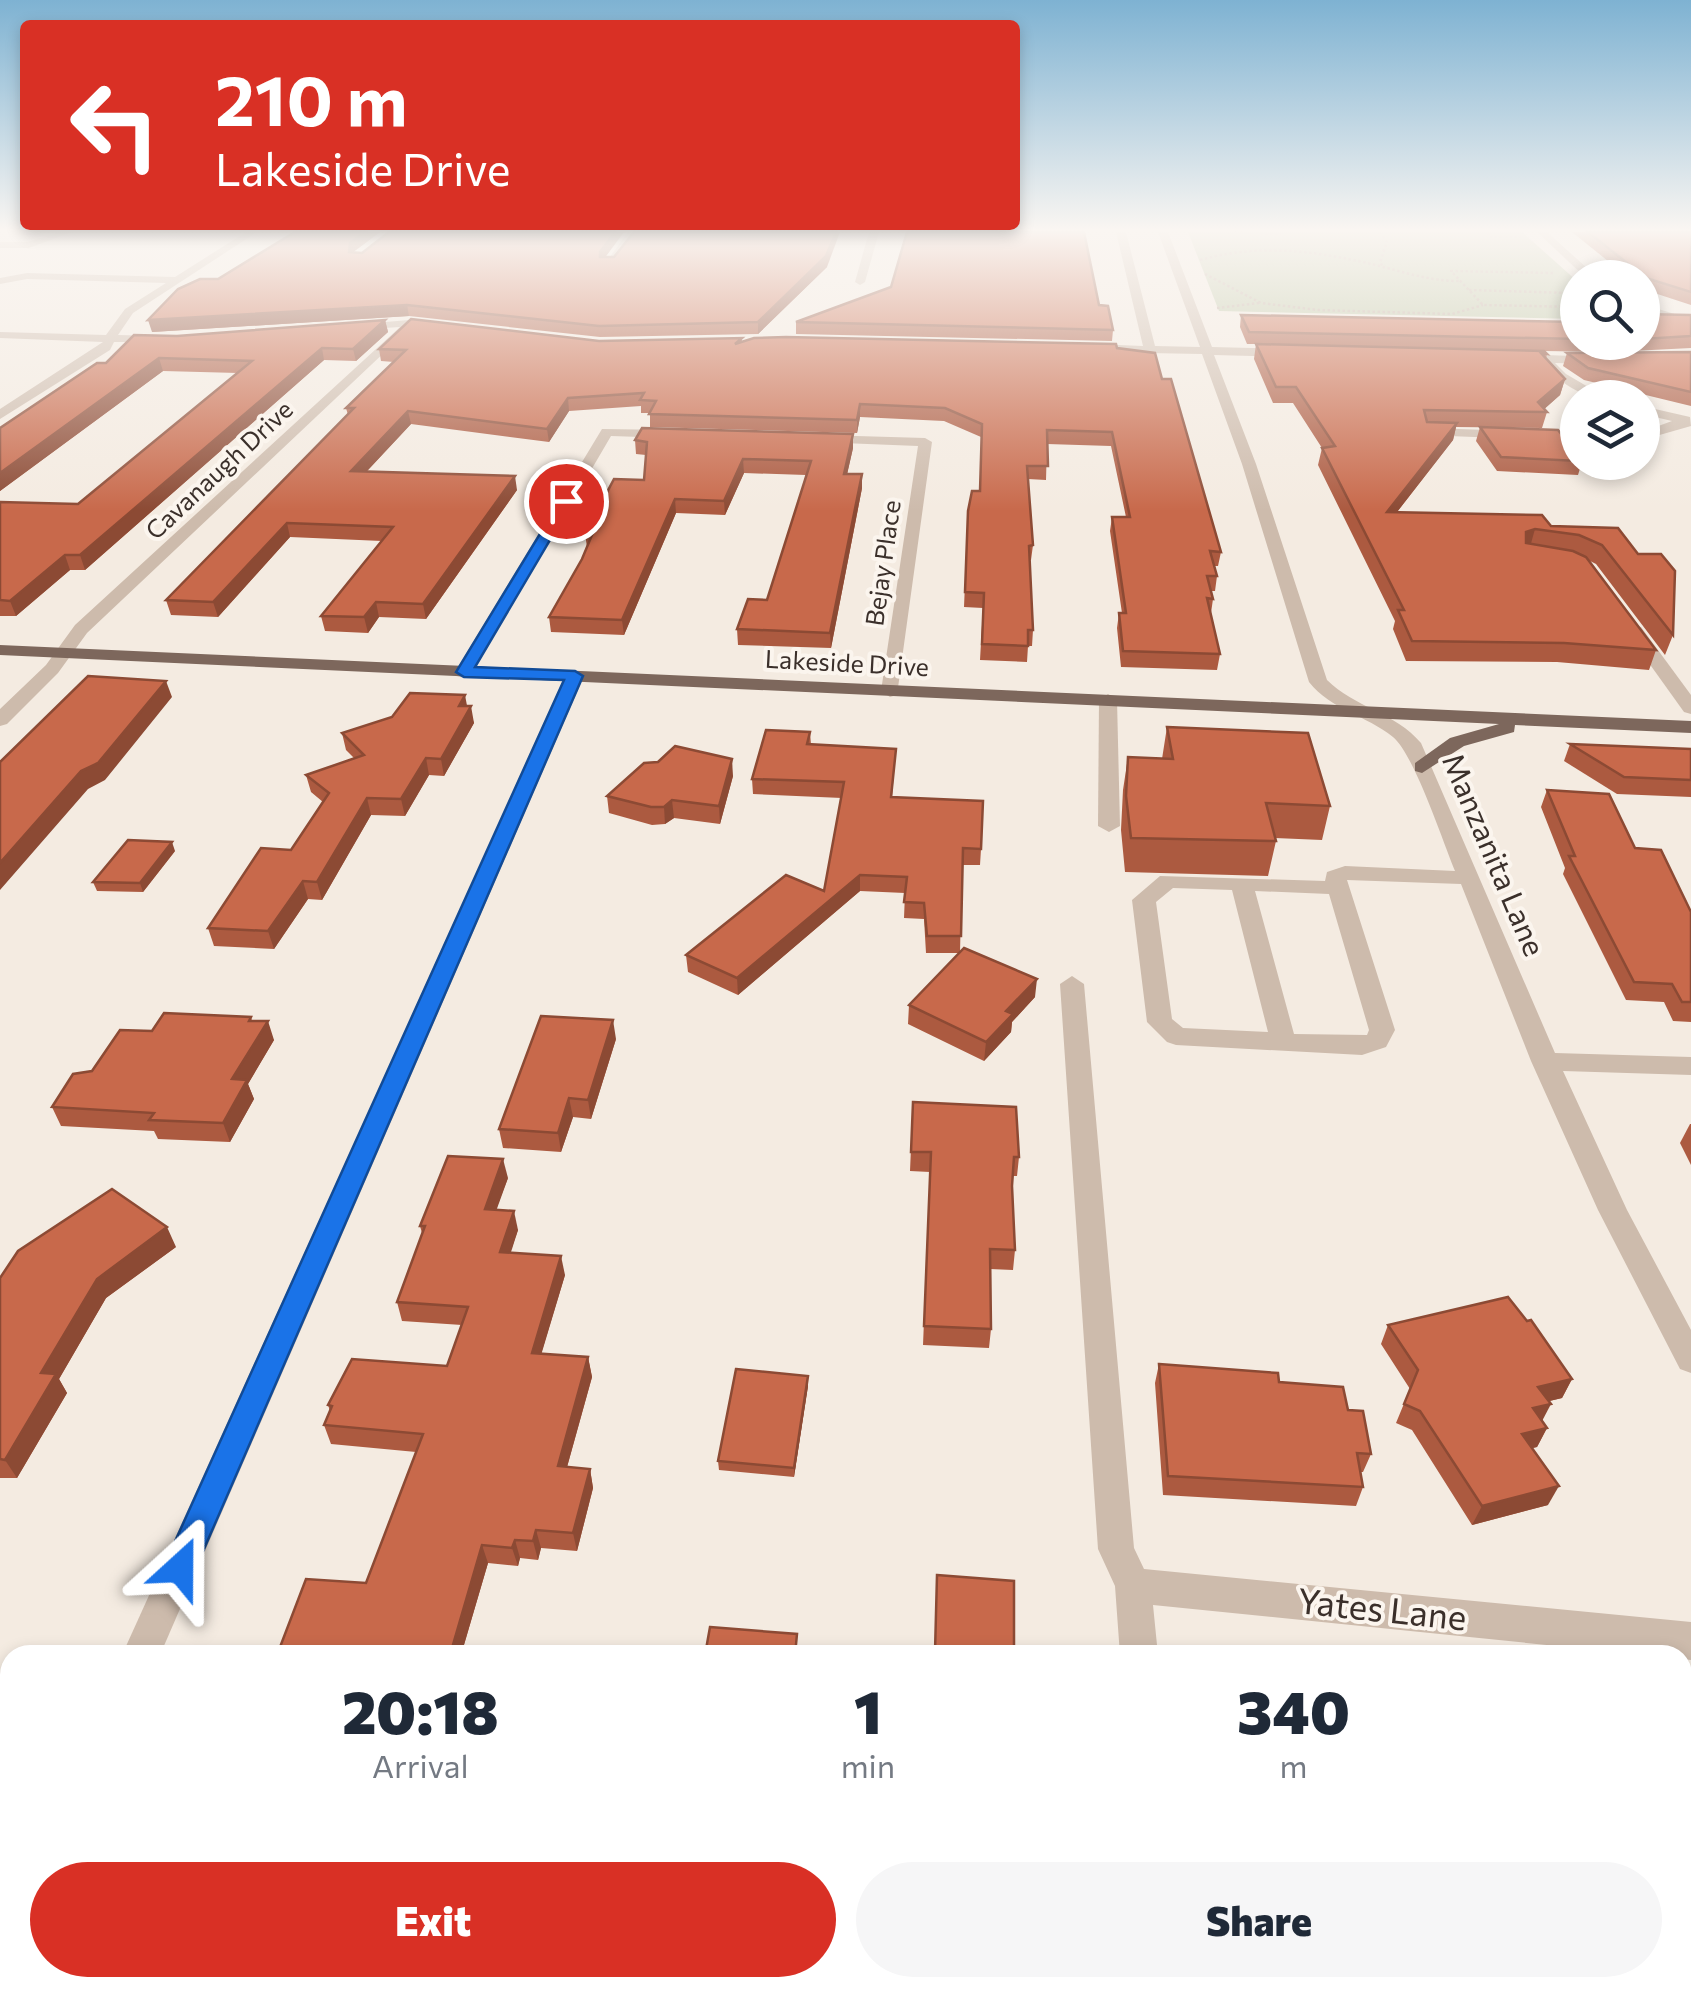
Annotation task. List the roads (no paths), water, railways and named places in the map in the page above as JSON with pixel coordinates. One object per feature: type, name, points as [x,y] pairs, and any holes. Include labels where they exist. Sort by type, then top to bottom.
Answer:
[{"type":"main road","name":"Lakeside Drive","points":[[0,650],[1691,727]]},
{"type":"main road","points":[[1422,767],[1468,737],[1542,720]]},
{"type":"street","points":[[0,415],[106,347],[119,325]]},
{"type":"street","points":[[330,330],[384,325]]},
{"type":"street","name":"Cavanaugh Drive","points":[[0,720],[52,669],[81,629],[407,325]]},
{"type":"street","points":[[425,325],[446,328]]},
{"type":"street","points":[[1144,325],[1150,350]]},
{"type":"street","name":"Manzanita Lane","points":[[1198,325],[1249,464],[1318,682],[1325,690],[1404,735],[1422,767],[1544,1060],[1642,1276],[1691,1360]]},
{"type":"street","points":[[0,336],[180,340]]},
{"type":"street","points":[[1072,348],[1307,354]]},
{"type":"street","points":[[1505,358],[1560,359]]},
{"type":"street","points":[[1545,359],[1568,380]]},
{"type":"street","points":[[1660,414],[1688,421]]},
{"type":"street","points":[[1660,430],[1688,421]]},
{"type":"street","points":[[464,672],[607,432],[687,435]]},
{"type":"street","points":[[1428,432],[1560,436]]},
{"type":"street","name":"Bejay Place","points":[[806,438],[925,442],[890,690]]},
{"type":"street","points":[[1623,614],[1691,708]]},
{"type":"street","points":[[145,1645],[575,676]]},
{"type":"street","points":[[1108,700],[1109,826]]},
{"type":"street","points":[[1338,888],[1168,881],[1144,900],[1160,1022],[1176,1036],[1362,1046],[1377,1041],[1382,1030],[1335,877],[1346,873],[1469,878]]},
{"type":"street","points":[[1242,884],[1284,1042]]},
{"type":"street","points":[[1072,984],[1116,1550],[1133,1585],[1138,1645]]},
{"type":"street","points":[[1544,1060],[1691,1066]]},
{"type":"street","name":"Yates Lane","points":[[1133,1585],[1691,1642]]}]
